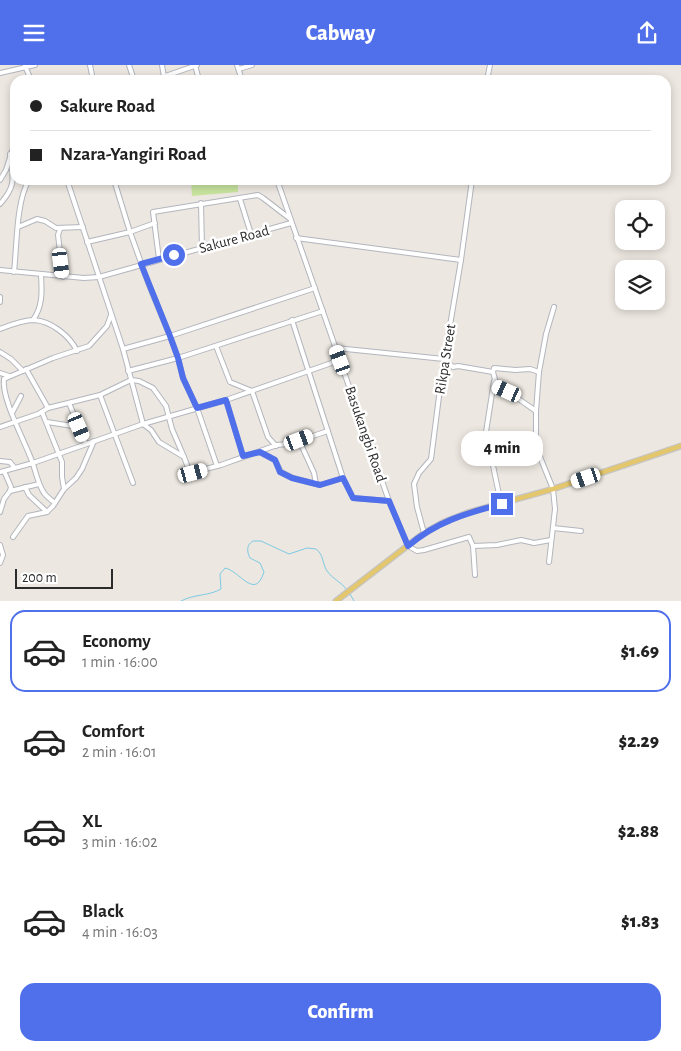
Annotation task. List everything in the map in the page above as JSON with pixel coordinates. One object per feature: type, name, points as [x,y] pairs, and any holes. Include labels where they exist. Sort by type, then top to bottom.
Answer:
[{"type":"main road","points":[[336,601],[424,533],[444,522],[470,512],[553,489],[681,446]]},
{"type":"street","points":[[0,73],[35,65]]},
{"type":"street","points":[[173,75],[196,65]]},
{"type":"street","points":[[238,67],[252,65]]},
{"type":"street","points":[[0,180],[6,170],[10,154]]},
{"type":"street","points":[[0,204],[13,185]]},
{"type":"street","points":[[14,272],[21,200],[26,185]]},
{"type":"street","points":[[69,185],[124,349],[128,371],[144,424],[151,430],[159,443],[184,457]]},
{"type":"street","points":[[116,185],[141,264],[170,336],[183,378],[197,408],[217,466]]},
{"type":"street","name":"Basukangbi Road","points":[[279,185],[389,501],[408,546]]},
{"type":"street","name":"Rikpa Street","points":[[424,533],[417,507],[414,484],[419,473],[431,459],[444,359],[462,260],[471,185]]},
{"type":"street","points":[[159,259],[153,212],[258,195],[289,218]]},
{"type":"street","points":[[240,199],[251,234]]},
{"type":"street","points":[[201,203],[202,247]]},
{"type":"street","points":[[18,227],[41,219],[60,229],[82,227]]},
{"type":"street","points":[[88,242],[130,232],[155,223]]},
{"type":"street","name":"Sakure Road","points":[[0,270],[63,277],[99,277],[291,223]]},
{"type":"street","points":[[60,229],[58,235],[63,277]]},
{"type":"street","points":[[296,237],[462,260]]},
{"type":"street","points":[[33,321],[42,299],[41,275]]},
{"type":"street","points":[[124,349],[170,336],[315,288]]},
{"type":"street","points":[[0,297],[0,302]]},
{"type":"street","points":[[550,562],[555,509],[553,489],[536,447],[536,411],[539,372],[546,334],[554,307]]},
{"type":"street","points":[[128,371],[178,358],[323,311]]},
{"type":"street","points":[[55,503],[45,494],[39,484],[33,463],[2,389],[2,379],[89,347],[101,332],[108,327],[111,315]]},
{"type":"street","points":[[292,320],[343,478],[353,498],[389,501]]},
{"type":"street","points":[[0,329],[18,323],[33,321],[50,325],[74,343],[77,351]]},
{"type":"street","points":[[216,346],[230,382],[252,391],[268,437],[276,446]]},
{"type":"street","points":[[336,348],[444,359],[453,367],[473,368],[492,372],[494,369],[515,371],[530,369],[539,372]]},
{"type":"street","points":[[0,352],[25,370],[48,409]]},
{"type":"street","points":[[10,491],[8,480],[2,471],[33,463],[144,424],[226,400],[340,360]]},
{"type":"street","points":[[492,372],[497,387],[507,391],[536,411]]},
{"type":"street","points":[[0,373],[9,376]]},
{"type":"street","points":[[0,427],[48,409],[100,395],[131,380],[144,383],[153,388],[166,406],[172,429],[190,473],[328,431]]},
{"type":"street","points":[[494,381],[486,432],[502,504]]},
{"type":"street","points":[[100,395],[133,483]]},
{"type":"street","points":[[12,413],[20,396]]},
{"type":"street","points":[[226,400],[243,456]]},
{"type":"street","points":[[69,403],[86,443]]},
{"type":"street","points":[[42,412],[62,462],[64,489]]},
{"type":"street","points":[[47,422],[79,427]]},
{"type":"street","points":[[299,440],[314,473],[316,484]]},
{"type":"street","points":[[13,537],[28,516],[46,512],[55,503],[64,489],[79,474],[94,441]]},
{"type":"street","points":[[260,452],[275,460],[280,472],[287,477],[323,485],[343,478]]},
{"type":"street","points":[[0,461],[10,462],[14,467]]},
{"type":"street","points":[[0,512],[4,499],[10,491],[39,484]]},
{"type":"street","points":[[25,487],[29,495],[46,512]]},
{"type":"street","points":[[553,528],[581,531]]},
{"type":"street","points":[[408,546],[416,551],[424,550],[468,536],[473,546],[476,575]]},
{"type":"street","points":[[473,546],[497,545],[522,540],[534,543],[551,540]]},
{"type":"street","points":[[0,545],[3,555],[0,563]]},
{"type":"green space","points":[[191,185],[238,185],[238,192],[192,196]]},
{"type":"waterway","points":[[181,601],[221,589],[220,574],[225,568],[231,570],[247,582],[256,584],[264,572],[260,563],[249,556],[248,547],[253,541],[261,541],[289,554],[307,548],[316,549],[329,574],[347,590]]},
{"type":"waterway","points":[[350,594],[354,601]]},
{"type":"route","points":[[174,255],[141,264],[170,336],[183,378],[197,408],[226,400],[243,456],[260,452],[275,460],[280,472],[287,477],[320,485],[343,478],[353,498],[389,501],[408,546],[424,533],[444,522],[470,512],[502,504]]}]
